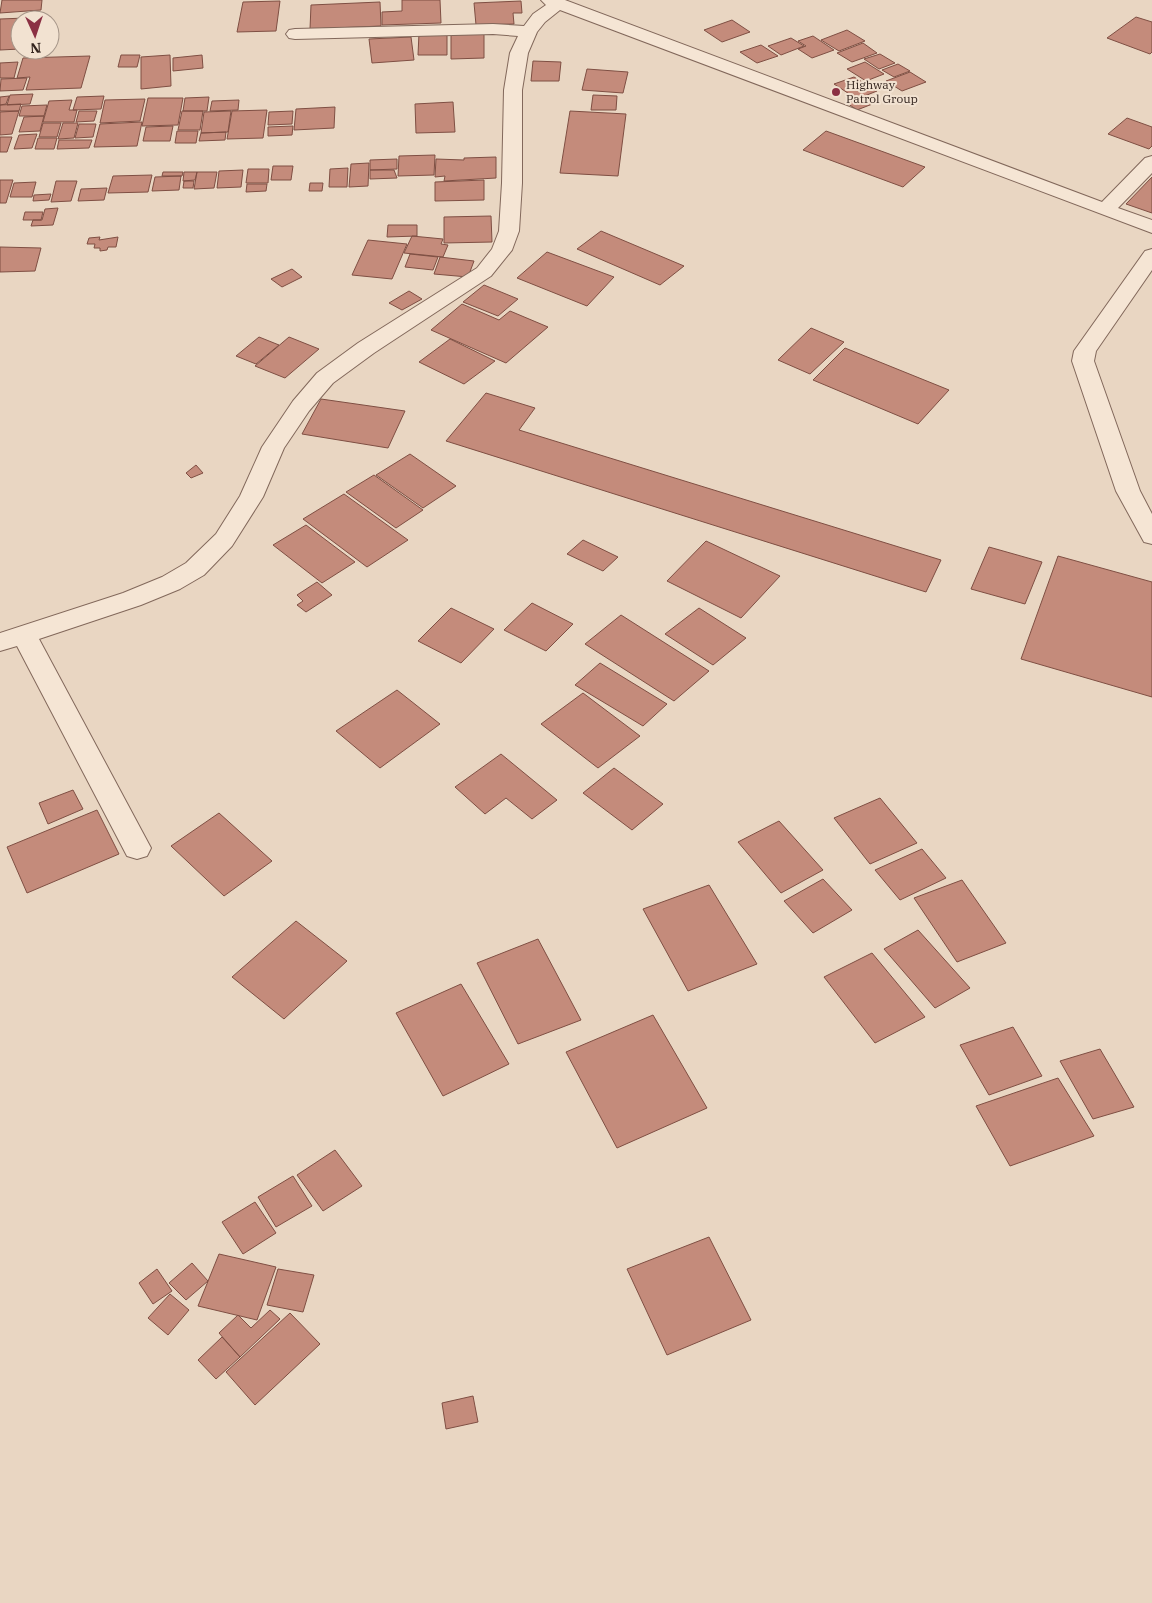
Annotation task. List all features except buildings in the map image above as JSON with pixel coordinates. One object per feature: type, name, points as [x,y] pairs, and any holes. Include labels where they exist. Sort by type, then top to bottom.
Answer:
[{"type":"street","points":[[137,848],[12,638],[132,599],[171,583],[195,568],[224,540],[252,497],[273,447],[301,406],[325,378],[366,348],[484,272],[502,250],[509,231],[512,192],[513,90],[519,53],[529,30],[554,2],[1152,227]]},
{"type":"street","points":[[295,34],[493,29],[529,30]]},
{"type":"street","points":[[1106,209],[1152,162]]},
{"type":"street","points":[[1152,255],[1085,351],[1083,361],[1128,491],[1152,536]]},
{"type":"place","name":"Highway Patrol Group","points":[[836,92]]}]
